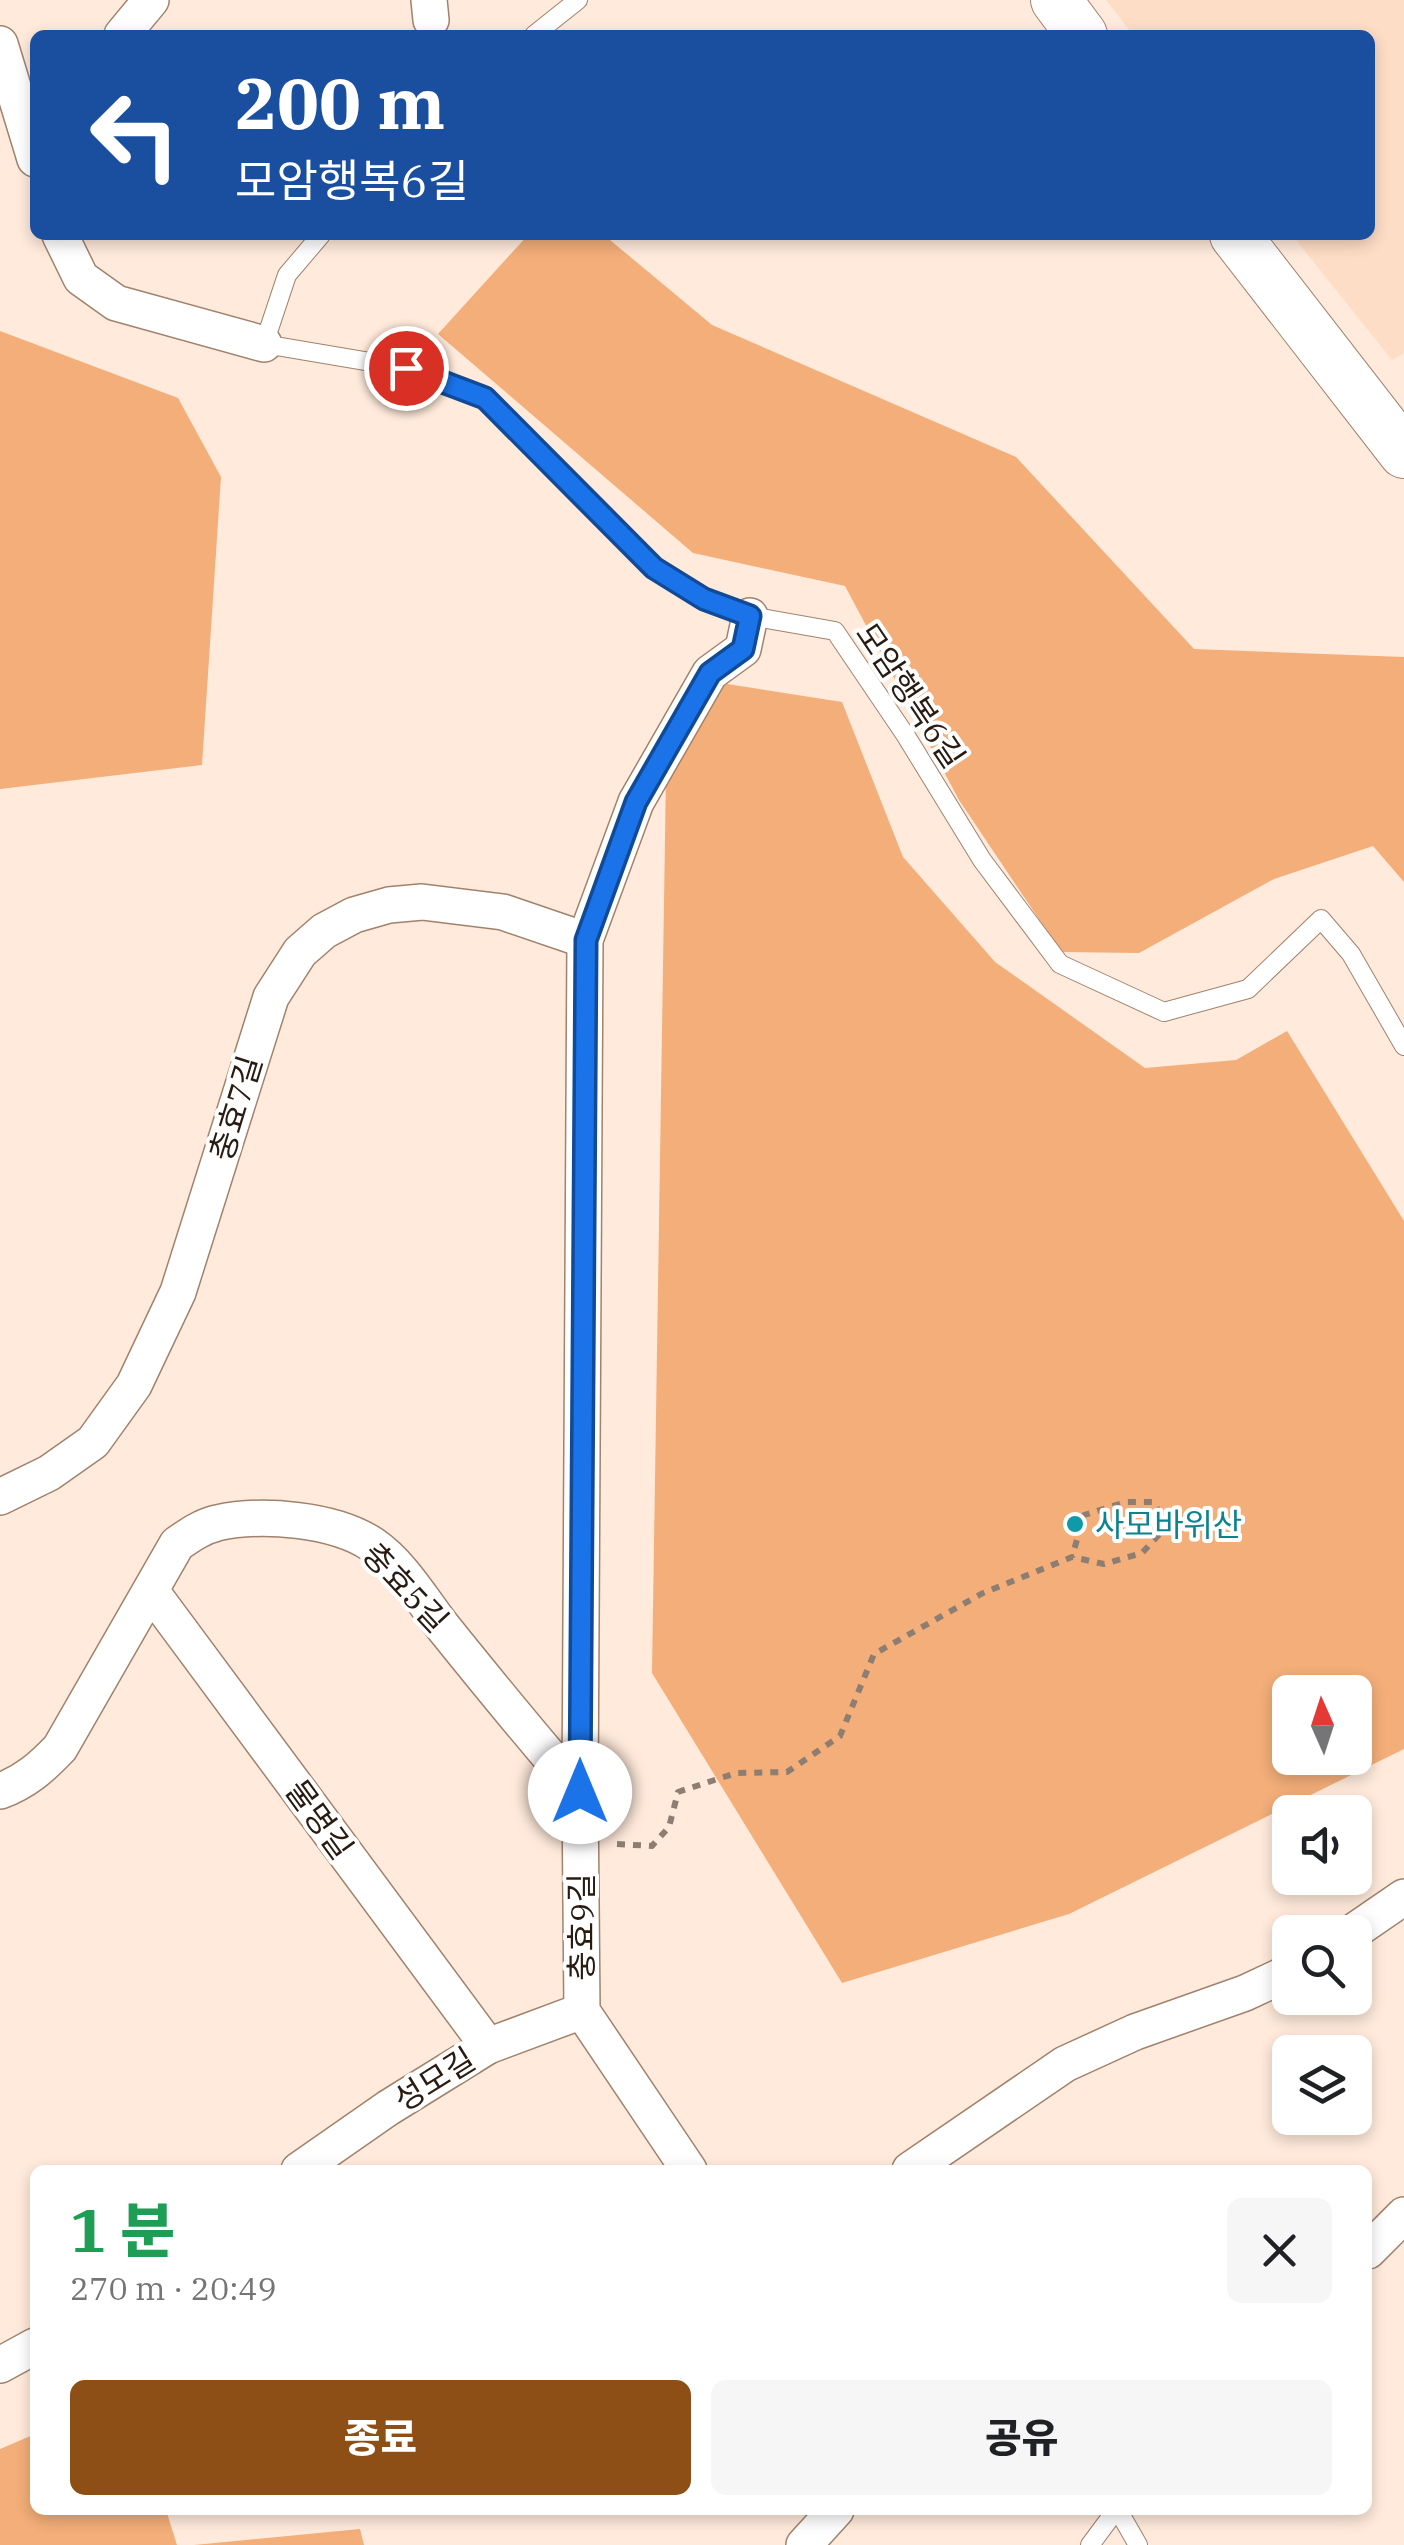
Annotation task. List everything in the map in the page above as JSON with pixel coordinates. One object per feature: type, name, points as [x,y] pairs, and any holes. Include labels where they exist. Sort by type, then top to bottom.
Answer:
[{"type":"street","points":[[126,30],[151,0]]},
{"type":"street","points":[[1056,0],[1078,30]]},
{"type":"street","points":[[0,44],[30,143]]},
{"type":"street","points":[[63,240],[82,278],[116,302],[264,344]]},
{"type":"street","points":[[1239,240],[1401,445]]},
{"type":"street","name":"충효9길","points":[[687,2165],[582,2011],[586,940],[636,802],[710,673],[743,649],[750,616]]},
{"type":"street","name":"충효7길","points":[[0,1496],[50,1473],[93,1442],[134,1385],[178,1292],[272,997],[300,952],[324,931],[354,916],[389,905],[422,902],[503,912],[586,940]]},
{"type":"street","name":"충효5길","points":[[0,1792],[42,1768],[60,1748],[177,1544],[194,1531],[216,1523],[283,1520],[355,1534],[377,1548],[510,1710],[580,1809]]},
{"type":"street","name":"물명길","points":[[152,1591],[488,2046]]},
{"type":"street","points":[[1372,1919],[1404,1897]]},
{"type":"street","points":[[917,2165],[1065,2064],[1136,2032],[1272,1980]]},
{"type":"street","name":"성모길","points":[[306,2165],[488,2046],[582,2011]]},
{"type":"street","points":[[1372,2247],[1404,2214]]},
{"type":"street","points":[[0,2365],[30,2349]]},
{"type":"street","points":[[804,2545],[831,2515]]},
{"type":"lane","points":[[540,30],[578,0]]},
{"type":"lane","points":[[264,344],[287,275],[317,240]]},
{"type":"lane","name":"모암행복6길","points":[[264,344],[406,368],[485,398],[654,568],[704,599],[750,616],[835,631],[906,736],[982,860],[1060,964],[1164,1012],[1248,989],[1321,918],[1351,954],[1404,1046]]},
{"type":"lane","points":[[1090,2545],[1113,2515]]},
{"type":"lane","points":[[1120,2515],[1138,2545]]},
{"type":"path","points":[[580,1809],[615,1844],[652,1846],[669,1827],[678,1792],[736,1773],[788,1772],[840,1736],[874,1654],[983,1592],[1072,1557],[1104,1564],[1142,1552],[1166,1527],[1154,1502],[1126,1502],[1084,1515],[1072,1557]]},
{"type":"shaded area","points":[[1106,0],[1404,0],[1404,353],[1392,360],[1296,240],[1375,240],[1375,30],[1129,30]]},
{"type":"shaded area","points":[[523,240],[610,240],[712,325],[1016,457],[1194,649],[1404,657],[1404,882],[1373,846],[1274,879],[1139,953],[1061,952],[959,800],[845,586],[693,553],[438,334]]},
{"type":"shaded area","points":[[0,331],[178,398],[221,477],[202,765],[0,789]]},
{"type":"shaded area","points":[[721,683],[842,702],[903,857],[995,962],[1145,1068],[1236,1060],[1287,1031],[1404,1221],[1404,1749],[1372,1765],[1372,1675],[1272,1675],[1272,1775],[1351,1775],[1311,1795],[1272,1795],[1272,1814],[1069,1914],[842,1983],[652,1673],[666,775]]},
{"type":"shaded area","points":[[30,2436],[30,2515],[168,2515],[177,2545],[0,2545],[0,2449]]},
{"type":"shaded area","points":[[360,2529],[364,2545],[194,2545]]},
{"type":"place","name":"사모바위산","points":[[1075,1524]]},
{"type":"route","points":[[406,368],[485,398],[654,568],[704,599],[750,616],[743,649],[710,673],[636,802],[586,940],[580,1792]]}]
